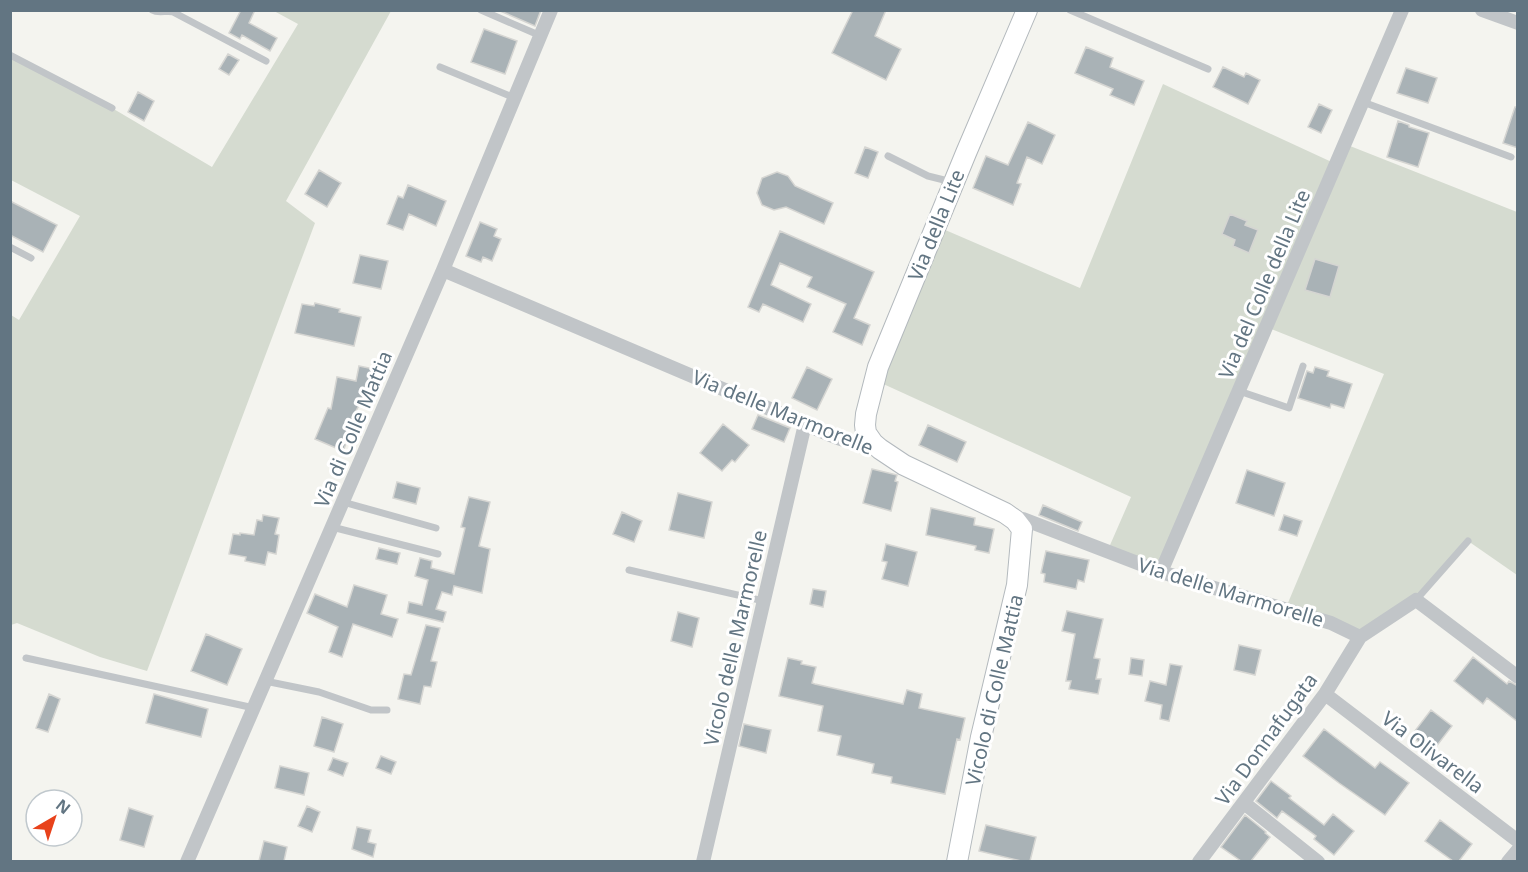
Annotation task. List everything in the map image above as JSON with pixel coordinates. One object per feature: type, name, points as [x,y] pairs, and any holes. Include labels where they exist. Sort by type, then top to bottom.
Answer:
[{"type":"street","name":"Via di Colle Mattia","points":[[187,861],[443,270],[551,10]]},
{"type":"street","name":"Via della Lite","points":[[873,443],[866,433],[865,425],[878,367],[1027,10]]},
{"type":"street","name":"Via del Colle della Lite","points":[[1161,572],[1402,10]]},
{"type":"street","points":[[1482,10],[1518,23]]},
{"type":"street","name":"Via delle Marmorelle","points":[[443,270],[805,424],[850,442],[866,446],[873,443],[904,465],[1005,513],[1015,520],[1023,519],[1161,572],[1331,623],[1360,636]]},
{"type":"street","name":"Vicolo delle Marmorelle","points":[[703,861],[805,424]]},
{"type":"street","name":"Vicolo di Colle Mattia","points":[[957,861],[981,737],[1017,585],[1022,529],[1015,520]]},
{"type":"street","points":[[1360,636],[1416,600],[1518,677]]},
{"type":"street","name":"Via Donnafugata","points":[[1199,861],[1325,694],[1360,636]]},
{"type":"street","name":"Via Olivarella","points":[[1325,694],[1518,841]]},
{"type":"street","points":[[1244,803],[1318,861]]},
{"type":"street","points":[[1508,861],[1518,850]]},
{"type":"lane","points":[[152,10],[173,12],[266,61]]},
{"type":"lane","points":[[481,10],[541,36]]},
{"type":"lane","points":[[1070,10],[1208,69]]},
{"type":"lane","points":[[10,55],[112,108]]},
{"type":"lane","points":[[440,68],[515,98]]},
{"type":"lane","points":[[1363,102],[1511,158]]},
{"type":"lane","points":[[888,156],[928,176],[954,183]]},
{"type":"lane","points":[[10,247],[30,258]]},
{"type":"lane","points":[[1239,391],[1289,408],[1303,366]]},
{"type":"lane","points":[[342,502],[436,528]]},
{"type":"lane","points":[[332,527],[438,554]]},
{"type":"lane","points":[[1416,600],[1468,541]]},
{"type":"lane","points":[[629,570],[764,601]]},
{"type":"lane","points":[[26,658],[254,708]]},
{"type":"lane","points":[[265,681],[327,694],[371,710],[387,710]]},
{"type":"shaded area","points":[[274,11],[391,11],[286,201],[315,223],[147,671],[100,657],[17,623],[11,625],[11,315],[19,320],[80,216],[11,180],[11,55],[112,108],[212,167],[298,24]]},
{"type":"shaded area","points":[[1163,84],[1336,164],[1345,144],[1517,212],[1517,575],[1468,541],[1416,600],[1360,637],[1285,610],[1384,374],[1266,327],[1161,572],[1107,552],[1131,497],[868,377],[936,226],[1080,288]]},
{"type":"building","points":[[241,10],[255,10],[249,23],[277,38],[270,51],[242,35],[240,39],[229,33]]},
{"type":"building","points":[[498,10],[541,10],[535,26]]},
{"type":"building","points":[[853,10],[886,10],[875,36],[901,49],[886,80],[832,53]]},
{"type":"building","points":[[484,29],[517,41],[505,74],[471,62]]},
{"type":"building","points":[[1086,47],[1113,58],[1110,67],[1144,81],[1134,105],[1110,95],[1113,89],[1075,73]]},
{"type":"building","points":[[228,54],[239,60],[229,75],[219,69]]},
{"type":"building","points":[[1223,67],[1244,77],[1246,73],[1260,80],[1248,104],[1213,87]]},
{"type":"building","points":[[1406,68],[1437,78],[1428,103],[1397,93]]},
{"type":"building","points":[[138,92],[154,101],[144,121],[128,112]]},
{"type":"building","points":[[1319,104],[1332,110],[1321,133],[1308,127]]},
{"type":"building","points":[[1515,107],[1518,107],[1518,148],[1503,143]]},
{"type":"building","points":[[1398,121],[1429,133],[1418,167],[1387,157]]},
{"type":"building","points":[[1028,122],[1055,135],[1042,164],[1027,157],[1017,183],[1021,184],[1013,205],[973,188],[986,156],[1008,165]]},
{"type":"building","points":[[865,147],[878,152],[868,178],[855,173]]},
{"type":"building","points":[[319,170],[341,183],[327,207],[305,194]]},
{"type":"building","points":[[777,172],[788,176],[795,186],[833,203],[824,224],[786,207],[774,210],[762,205],[757,193],[762,178]]},
{"type":"building","points":[[408,185],[446,201],[436,226],[409,214],[403,230],[387,224],[398,196],[403,198]]},
{"type":"building","points":[[10,201],[57,225],[43,252],[10,235]]},
{"type":"building","points":[[1230,214],[1247,221],[1245,225],[1258,230],[1249,253],[1233,246],[1235,240],[1222,234]]},
{"type":"building","points":[[480,222],[497,229],[494,236],[501,239],[492,261],[483,257],[481,262],[466,256]]},
{"type":"building","points":[[780,231],[874,272],[854,318],[870,325],[862,345],[833,332],[846,304],[807,287],[812,277],[780,263],[771,285],[811,304],[803,322],[763,304],[759,312],[748,307]]},
{"type":"building","points":[[360,255],[388,261],[381,289],[353,283]]},
{"type":"building","points":[[1315,259],[1339,266],[1330,297],[1305,290]]},
{"type":"building","points":[[315,303],[361,317],[354,346],[295,333],[302,304],[314,306]]},
{"type":"building","points":[[359,366],[379,370],[352,418],[356,420],[343,451],[315,439],[328,408],[331,409],[337,377],[356,381]]},
{"type":"building","points":[[807,367],[832,379],[817,410],[792,398]]},
{"type":"building","points":[[1315,367],[1329,371],[1327,376],[1352,384],[1344,408],[1331,404],[1330,408],[1298,398],[1307,371],[1313,373]]},
{"type":"building","points":[[758,415],[790,428],[784,442],[752,429]]},
{"type":"building","points":[[723,424],[749,445],[735,462],[732,460],[722,471],[700,453]]},
{"type":"building","points":[[928,425],[966,442],[957,462],[919,445]]},
{"type":"building","points":[[872,469],[897,475],[895,481],[898,482],[891,511],[863,503]]},
{"type":"building","points":[[1247,470],[1285,483],[1274,516],[1236,503]]},
{"type":"building","points":[[397,482],[420,488],[416,504],[393,498]]},
{"type":"building","points":[[678,493],[712,502],[704,538],[669,530]]},
{"type":"building","points":[[469,497],[490,502],[479,546],[490,549],[482,593],[454,586],[452,595],[442,592],[436,609],[446,612],[443,622],[407,613],[409,602],[422,605],[428,580],[415,576],[420,558],[432,561],[431,568],[454,574],[465,528],[461,527]]},
{"type":"building","points":[[1043,505],[1082,522],[1078,531],[1039,515]]},
{"type":"building","points":[[931,508],[975,518],[974,525],[994,529],[989,553],[975,550],[976,546],[926,535]]},
{"type":"building","points":[[622,512],[642,521],[634,542],[613,534]]},
{"type":"building","points":[[263,515],[279,518],[275,534],[279,535],[276,554],[268,552],[265,565],[245,561],[246,557],[229,554],[233,534],[254,535],[257,520],[262,521]]},
{"type":"building","points":[[1284,515],[1302,521],[1297,536],[1279,530]]},
{"type":"building","points":[[886,544],[917,552],[908,586],[882,579],[887,562],[882,561]]},
{"type":"building","points":[[379,548],[400,553],[397,564],[376,559]]},
{"type":"building","points":[[1046,551],[1089,560],[1084,582],[1078,580],[1076,589],[1044,582],[1045,574],[1041,573]]},
{"type":"building","points":[[354,585],[387,595],[381,614],[398,619],[392,637],[353,624],[342,657],[329,652],[338,627],[307,613],[315,594],[347,607]]},
{"type":"building","points":[[813,589],[826,591],[823,607],[810,604]]},
{"type":"building","points":[[1067,611],[1103,619],[1094,658],[1100,659],[1096,679],[1101,679],[1098,694],[1069,689],[1071,681],[1066,681],[1075,634],[1062,631]]},
{"type":"building","points":[[678,612],[699,618],[692,647],[671,641]]},
{"type":"building","points":[[426,625],[440,628],[431,661],[437,662],[431,687],[424,686],[420,704],[398,699],[404,674],[411,675]]},
{"type":"building","points":[[206,634],[242,649],[227,685],[191,671]]},
{"type":"building","points":[[1239,645],[1261,650],[1255,675],[1234,670]]},
{"type":"building","points":[[1473,657],[1507,684],[1509,681],[1518,686],[1518,722],[1487,698],[1483,704],[1454,681]]},
{"type":"building","points":[[788,658],[816,667],[812,683],[903,704],[907,690],[922,694],[919,708],[965,718],[960,740],[957,739],[945,794],[891,783],[892,777],[872,773],[874,764],[837,755],[841,736],[818,731],[823,706],[779,696]]},
{"type":"building","points":[[1131,658],[1144,660],[1142,676],[1129,674]]},
{"type":"building","points":[[1170,664],[1182,666],[1169,721],[1160,719],[1162,705],[1145,701],[1150,681],[1166,685]]},
{"type":"building","points":[[49,694],[60,699],[48,732],[36,728]]},
{"type":"building","points":[[154,694],[208,709],[201,737],[146,723]]},
{"type":"building","points":[[1431,710],[1452,726],[1432,752],[1411,736]]},
{"type":"building","points":[[322,717],[343,724],[334,752],[314,746]]},
{"type":"building","points":[[744,724],[771,730],[766,753],[739,746]]},
{"type":"building","points":[[1324,729],[1375,768],[1380,762],[1409,783],[1385,815],[1303,756]]},
{"type":"building","points":[[381,756],[396,762],[391,774],[376,768]]},
{"type":"building","points":[[333,758],[348,763],[343,776],[328,770]]},
{"type":"building","points":[[280,766],[309,773],[304,795],[275,788]]},
{"type":"building","points":[[1271,781],[1324,825],[1333,814],[1354,831],[1334,855],[1314,839],[1316,836],[1282,811],[1277,818],[1256,801]]},
{"type":"building","points":[[307,806],[320,812],[312,832],[298,826]]},
{"type":"building","points":[[129,808],[153,816],[144,847],[120,840]]},
{"type":"building","points":[[1245,815],[1270,837],[1251,861],[1241,861],[1221,847]]},
{"type":"building","points":[[1440,820],[1472,844],[1459,861],[1453,861],[1425,841]]},
{"type":"building","points":[[986,825],[1036,837],[1030,861],[979,851]]},
{"type":"building","points":[[357,827],[371,830],[368,842],[376,844],[373,857],[352,849]]},
{"type":"building","points":[[264,841],[287,847],[284,861],[259,861]]}]
